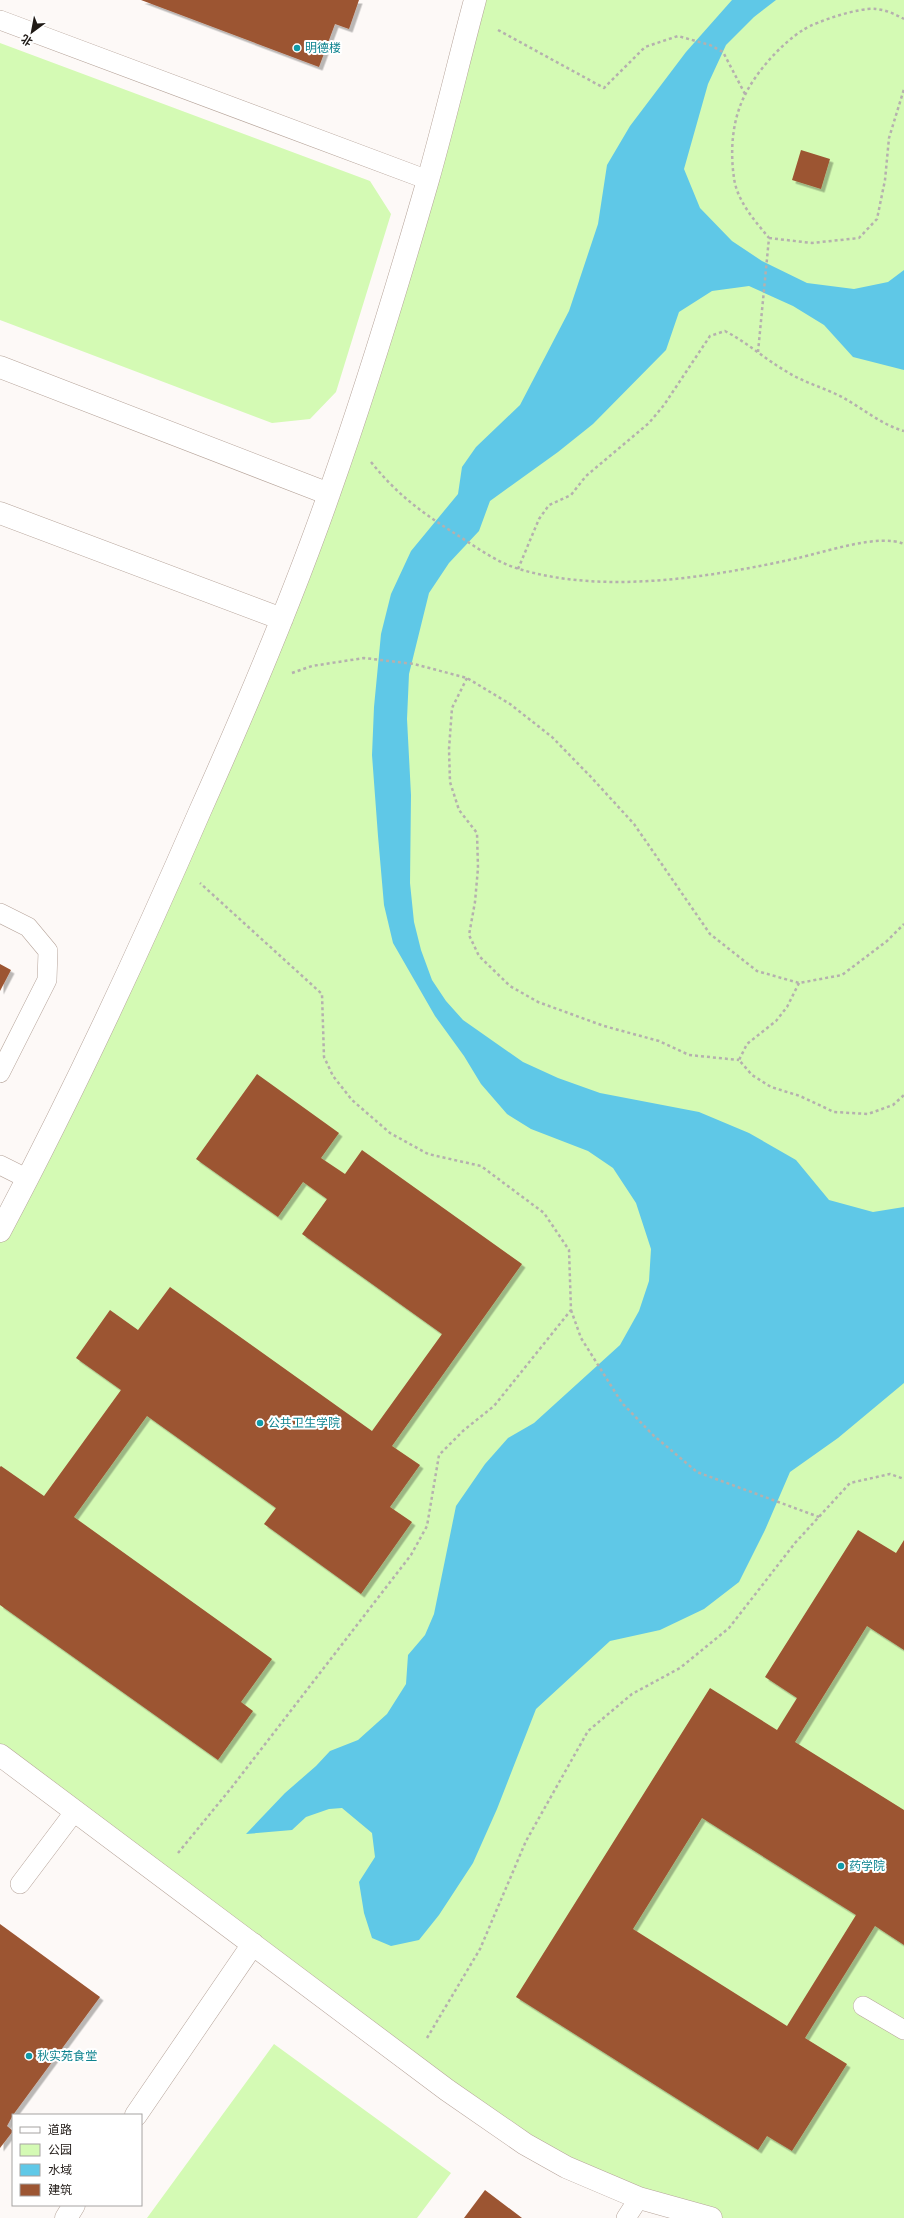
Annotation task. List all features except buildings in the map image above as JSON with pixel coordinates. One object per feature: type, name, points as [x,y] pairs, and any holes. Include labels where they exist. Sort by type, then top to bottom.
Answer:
[{"type":"street","points":[[0,1231],[72,1091],[178,863],[256,685],[282,619],[329,494],[349,435],[428,180],[473,8]]},
{"type":"street","points":[[0,367],[329,494]]},
{"type":"street","points":[[0,513],[282,619]]},
{"type":"street","points":[[0,1755],[412,2064],[525,2144],[566,2167],[639,2198],[711,2218]]},
{"type":"street","points":[[137,2114],[253,1944]]},
{"type":"street","points":[[66,2218],[73,2206]]},
{"type":"lane","points":[[0,20],[428,180]]},
{"type":"lane","points":[[0,913],[28,927],[48,951],[47,980],[0,1073]]},
{"type":"lane","points":[[0,1165],[28,1179]]},
{"type":"lane","points":[[20,1884],[75,1811]]},
{"type":"lane","points":[[863,2006],[904,2030]]},
{"type":"lane","points":[[626,2218],[639,2198]]},
{"type":"path","points":[[473,8],[604,88],[645,47],[678,36],[710,45],[723,52],[745,94]]},
{"type":"path","points":[[758,352],[760,317],[769,238],[746,209],[734,180],[731,148],[736,120],[745,94],[772,57],[803,29],[832,16],[874,8],[892,12],[904,19]]},
{"type":"path","points":[[769,238],[812,243],[859,238],[877,219],[885,180],[889,138],[904,89]]},
{"type":"path","points":[[518,569],[539,519],[549,504],[571,496],[586,476],[649,423],[664,406],[697,353],[710,336],[725,331],[744,341],[790,374],[842,397],[874,416],[904,431]]},
{"type":"path","points":[[349,435],[390,486],[425,515],[479,549],[518,569],[558,577],[593,581],[640,582],[771,564],[855,544],[894,540],[904,544]]},
{"type":"path","points":[[256,685],[312,666],[364,658],[414,664],[467,678],[510,704],[552,737],[634,824],[710,934],[757,971],[799,984],[842,975],[887,942],[904,924]]},
{"type":"path","points":[[467,678],[452,708],[449,749],[450,782],[459,810],[477,833],[478,868],[475,902],[469,935],[479,956],[510,986],[538,1002],[604,1026],[659,1040],[689,1055],[739,1060],[752,1075],[771,1087],[800,1096],[834,1112],[868,1114],[893,1105],[904,1095]]},
{"type":"path","points":[[178,863],[322,994],[324,1057],[333,1076],[352,1100],[390,1133],[428,1154],[481,1166],[544,1213],[569,1250],[571,1310],[581,1338],[622,1403],[653,1435],[697,1472],[819,1517]]},
{"type":"path","points":[[739,1060],[747,1044],[776,1021],[787,1006],[799,984]]},
{"type":"path","points":[[160,1875],[232,1787],[411,1555],[427,1526],[439,1455],[464,1430],[494,1406],[571,1310]]},
{"type":"path","points":[[412,2064],[480,1948],[526,1841],[588,1731],[632,1694],[680,1668],[729,1628],[795,1543],[850,1483],[890,1474],[904,1479]]},
{"type":"green space","points":[[475,0],[904,0],[904,2218],[711,2218],[566,2167],[0,1755],[0,1231],[282,619]]},
{"type":"green space","points":[[0,43],[370,181],[391,214],[336,392],[310,419],[272,423],[0,320]]},
{"type":"green space","points":[[274,2044],[451,2173],[417,2218],[147,2218]]},
{"type":"water","points":[[732,0],[776,0],[754,17],[726,45],[708,84],[684,169],[700,208],[732,241],[762,261],[807,283],[854,289],[888,282],[904,270],[904,370],[853,357],[824,325],[793,306],[749,286],[712,291],[679,312],[666,350],[593,424],[558,452],[490,501],[479,531],[449,563],[429,593],[409,674],[407,719],[411,795],[410,883],[414,922],[421,950],[432,980],[446,1001],[463,1020],[523,1062],[558,1078],[600,1093],[699,1112],[749,1133],[796,1160],[829,1200],[873,1212],[904,1207],[904,1383],[838,1438],[790,1472],[765,1530],[739,1582],[704,1609],[660,1630],[610,1641],[536,1709],[497,1809],[473,1863],[439,1915],[419,1940],[391,1946],[372,1938],[364,1913],[359,1882],[375,1857],[372,1833],[342,1808],[329,1809],[306,1817],[292,1830],[246,1834],[285,1793],[316,1766],[330,1751],[358,1740],[387,1714],[406,1684],[408,1655],[425,1635],[434,1614],[456,1506],[485,1464],[508,1438],[534,1423],[620,1345],[639,1311],[649,1281],[651,1249],[636,1203],[613,1168],[588,1151],[531,1129],[507,1114],[481,1084],[464,1056],[435,1016],[393,943],[384,905],[372,755],[374,707],[381,634],[391,594],[411,551],[458,494],[462,467],[476,447],[520,405],[569,311],[598,224],[607,165],[630,126],[686,52]]},
{"type":"place","name":"明德楼","points":[[297,48]]},
{"type":"place","name":"公共卫生学院","points":[[260,1423]]},
{"type":"place","name":"药学院","points":[[841,1866]]},
{"type":"place","name":"秋实苑食堂","points":[[29,2056]]}]
